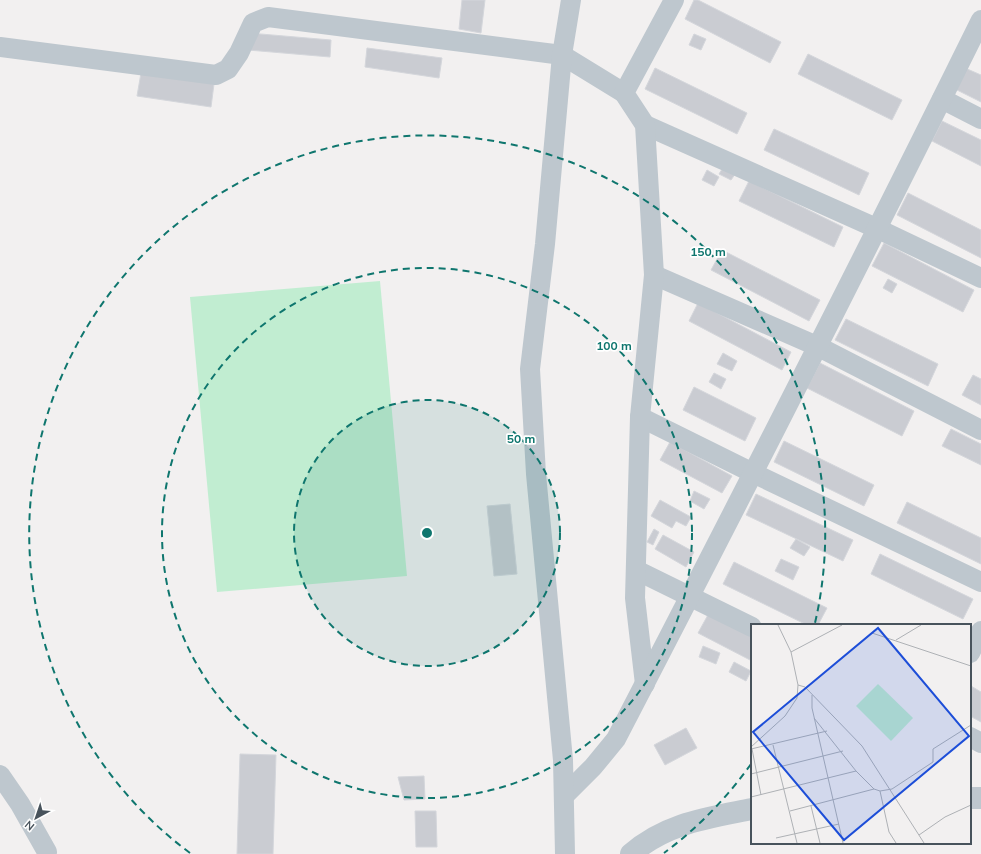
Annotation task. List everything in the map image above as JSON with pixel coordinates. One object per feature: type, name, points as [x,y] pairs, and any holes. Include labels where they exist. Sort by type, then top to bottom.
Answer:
[{"type":"street","points":[[565,854],[564,760],[536,474],[530,369],[545,244],[562,55],[571,0]]},
{"type":"street","points":[[624,93],[674,0]]},
{"type":"street","points":[[0,47],[216,75],[228,69],[239,52],[253,23],[268,17],[562,55],[624,93],[645,125],[654,275],[640,417],[635,598],[645,684]]},
{"type":"street","points":[[564,796],[593,767],[616,739],[818,347],[981,20]]},
{"type":"street","points":[[942,100],[981,119]]},
{"type":"street","points":[[645,125],[876,228],[981,278]]},
{"type":"street","points":[[654,275],[818,347],[981,430]]},
{"type":"street","points":[[640,417],[981,582]]},
{"type":"street","points":[[636,570],[751,626]]},
{"type":"street","points":[[971,651],[981,631]]},
{"type":"street","points":[[971,738],[981,743]]},
{"type":"street","points":[[0,775],[20,804],[47,852]]},
{"type":"street","points":[[631,854],[645,842],[683,824],[751,809]]},
{"type":"green space","points":[[380,281],[407,576],[217,592],[190,297]]},
{"type":"building","points":[[462,0],[485,0],[481,33],[459,29]]},
{"type":"building","points":[[694,0],[698,0],[781,42],[770,63],[685,19]]},
{"type":"building","points":[[249,33],[331,40],[330,57],[248,50]]},
{"type":"building","points":[[694,34],[706,39],[701,50],[689,45]]},
{"type":"building","points":[[367,48],[442,58],[439,78],[365,67]]},
{"type":"building","points":[[808,54],[902,100],[892,120],[798,74]]},
{"type":"building","points":[[655,68],[747,113],[737,134],[645,89]]},
{"type":"building","points":[[965,68],[981,75],[981,102],[955,89]]},
{"type":"building","points":[[141,73],[214,84],[211,107],[137,96]]},
{"type":"building","points":[[942,121],[981,140],[981,166],[932,141]]},
{"type":"building","points":[[774,129],[869,173],[859,195],[764,150]]},
{"type":"building","points":[[724,166],[736,173],[731,180],[719,174]]},
{"type":"building","points":[[707,170],[719,177],[714,186],[702,180]]},
{"type":"building","points":[[749,181],[843,227],[834,247],[739,201]]},
{"type":"building","points":[[908,193],[981,230],[981,258],[897,215]]},
{"type":"building","points":[[884,243],[974,290],[963,312],[872,266]]},
{"type":"building","points":[[722,250],[820,300],[809,321],[711,270]]},
{"type":"building","points":[[888,279],[897,284],[892,293],[883,288]]},
{"type":"building","points":[[698,303],[791,352],[782,370],[689,321]]},
{"type":"building","points":[[846,319],[938,364],[928,386],[835,340]]},
{"type":"building","points":[[723,353],[737,361],[732,371],[717,364]]},
{"type":"building","points":[[820,363],[914,411],[902,436],[807,388]]},
{"type":"building","points":[[714,373],[726,379],[721,389],[709,382]]},
{"type":"building","points":[[973,375],[981,379],[981,405],[962,395]]},
{"type":"building","points":[[694,387],[756,418],[745,441],[683,410]]},
{"type":"building","points":[[951,429],[981,444],[981,465],[942,446]]},
{"type":"building","points":[[784,441],[874,485],[864,506],[774,462]]},
{"type":"building","points":[[670,442],[732,476],[722,493],[660,460]]},
{"type":"building","points":[[694,491],[710,499],[704,509],[690,501]]},
{"type":"building","points":[[756,494],[853,540],[843,561],[746,515]]},
{"type":"building","points":[[660,500],[691,517],[686,526],[676,521],[672,528],[651,516]]},
{"type":"building","points":[[907,502],[981,538],[981,564],[897,523]]},
{"type":"building","points":[[510,504],[517,574],[494,576],[487,506]]},
{"type":"building","points":[[654,529],[659,532],[653,545],[647,542]]},
{"type":"building","points":[[663,535],[694,552],[686,567],[655,549]]},
{"type":"building","points":[[796,539],[810,547],[804,556],[790,548]]},
{"type":"building","points":[[880,554],[973,599],[963,619],[871,574]]},
{"type":"building","points":[[781,559],[799,567],[793,580],[775,571]]},
{"type":"building","points":[[734,562],[827,608],[819,624],[805,624],[723,584]]},
{"type":"building","points":[[709,613],[751,635],[751,660],[698,633]]},
{"type":"building","points":[[703,646],[720,653],[716,664],[699,657]]},
{"type":"building","points":[[734,662],[751,671],[746,681],[729,672]]},
{"type":"building","points":[[971,686],[981,692],[981,722],[971,717]]},
{"type":"building","points":[[686,728],[697,748],[665,765],[654,745]]},
{"type":"building","points":[[240,754],[276,755],[273,854],[237,854]]},
{"type":"building","points":[[424,776],[425,799],[404,800],[398,777]]},
{"type":"building","points":[[415,811],[436,811],[437,847],[416,847]]}]
